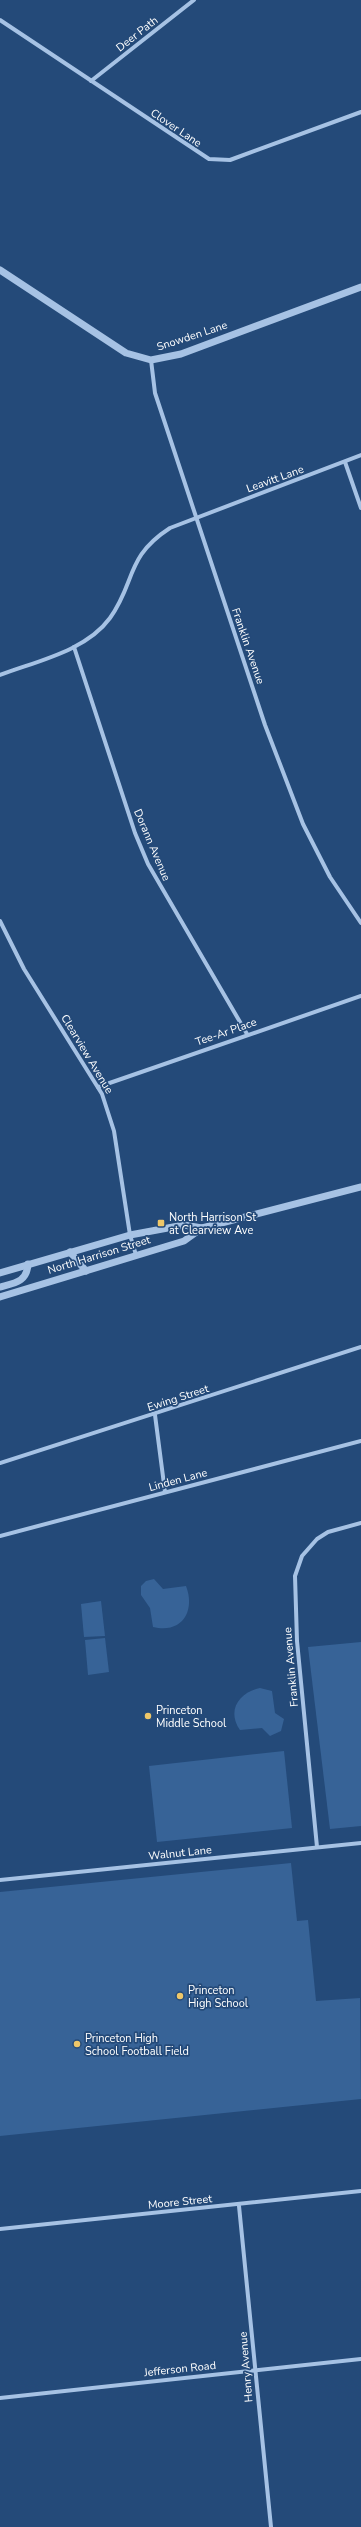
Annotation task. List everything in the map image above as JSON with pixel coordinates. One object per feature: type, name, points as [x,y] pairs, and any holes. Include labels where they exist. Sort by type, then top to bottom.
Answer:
[{"type":"street","name":"Deer Path","points":[[91,81],[194,0]]},
{"type":"street","name":"Clover Lane","points":[[0,20],[203,157],[219,161],[230,160],[361,112]]},
{"type":"street","name":"Snowden Lane","points":[[0,270],[119,349],[151,360],[181,354],[361,287]]},
{"type":"street","name":"Franklin Avenue","points":[[151,360],[155,394],[265,725],[303,824],[330,877],[361,923]]},
{"type":"street","name":"Leavitt Lane","points":[[0,675],[74,647],[98,631],[117,607],[132,570],[146,547],[170,528],[361,456]]},
{"type":"street","points":[[345,462],[361,508]]},
{"type":"street","name":"Dorann Avenue","points":[[74,647],[135,833],[148,864],[158,884],[247,1034]]},
{"type":"street","name":"Clearview Avenue","points":[[0,921],[24,969],[98,1087],[114,1131],[130,1235],[136,1255]]},
{"type":"street","name":"Tee-Ar Place","points":[[98,1087],[247,1034],[361,996]]},
{"type":"street","name":"North Harrison Street","points":[[0,1297],[184,1240],[202,1228],[361,1187]]},
{"type":"street","name":"North Harrison Street","points":[[0,1273],[130,1235],[184,1225],[202,1228]]},
{"type":"street","points":[[70,1252],[86,1271]]},
{"type":"street","points":[[0,1287],[21,1281],[27,1273],[28,1264]]},
{"type":"street","name":"Ewing Street","points":[[0,1463],[155,1415],[361,1347]]},
{"type":"street","points":[[155,1415],[165,1492]]},
{"type":"street","name":"Linden Lane","points":[[0,1536],[361,1441]]},
{"type":"street","name":"Franklin Avenue","points":[[316,1847],[297,1641],[295,1576],[302,1556],[317,1539],[328,1532],[361,1523]]},
{"type":"street","name":"Walnut Lane","points":[[0,1880],[361,1843]]},
{"type":"street","name":"Moore Street","points":[[0,2229],[239,2206],[361,2191]]},
{"type":"street","name":"Henry Avenue","points":[[239,2206],[271,2527]]},
{"type":"street","name":"Jefferson Road","points":[[0,2398],[361,2359]]},
{"type":"shaded area","points":[[154,1579],[163,1589],[186,1586],[189,1596],[189,1604],[184,1619],[178,1624],[163,1628],[153,1627],[150,1608],[141,1595],[141,1586],[146,1581]]},
{"type":"shaded area","points":[[101,1601],[105,1636],[84,1637],[81,1604]]},
{"type":"shaded area","points":[[105,1638],[109,1672],[88,1675],[85,1640]]},
{"type":"shaded area","points":[[361,1642],[361,1826],[330,1829],[308,1647]]},
{"type":"shaded area","points":[[260,1688],[272,1691],[275,1713],[284,1719],[281,1731],[270,1736],[262,1728],[240,1730],[234,1716],[237,1703],[241,1698],[246,1693]]},
{"type":"shaded area","points":[[284,1751],[292,1828],[157,1842],[149,1766]]},
{"type":"shaded area","name":"Princeton High School","points":[[291,1863],[297,1921],[308,1920],[316,2001],[360,1998],[361,2099],[0,2136],[0,1892]]},
{"type":"place","name":"North Harrison St at Clearview Ave","points":[[161,1223]]},
{"type":"place","name":"Princeton Middle School","points":[[148,1716]]},
{"type":"place","name":"Princeton High School","points":[[180,1996]]},
{"type":"place","name":"Princeton High School Football Field","points":[[77,2044]]}]
